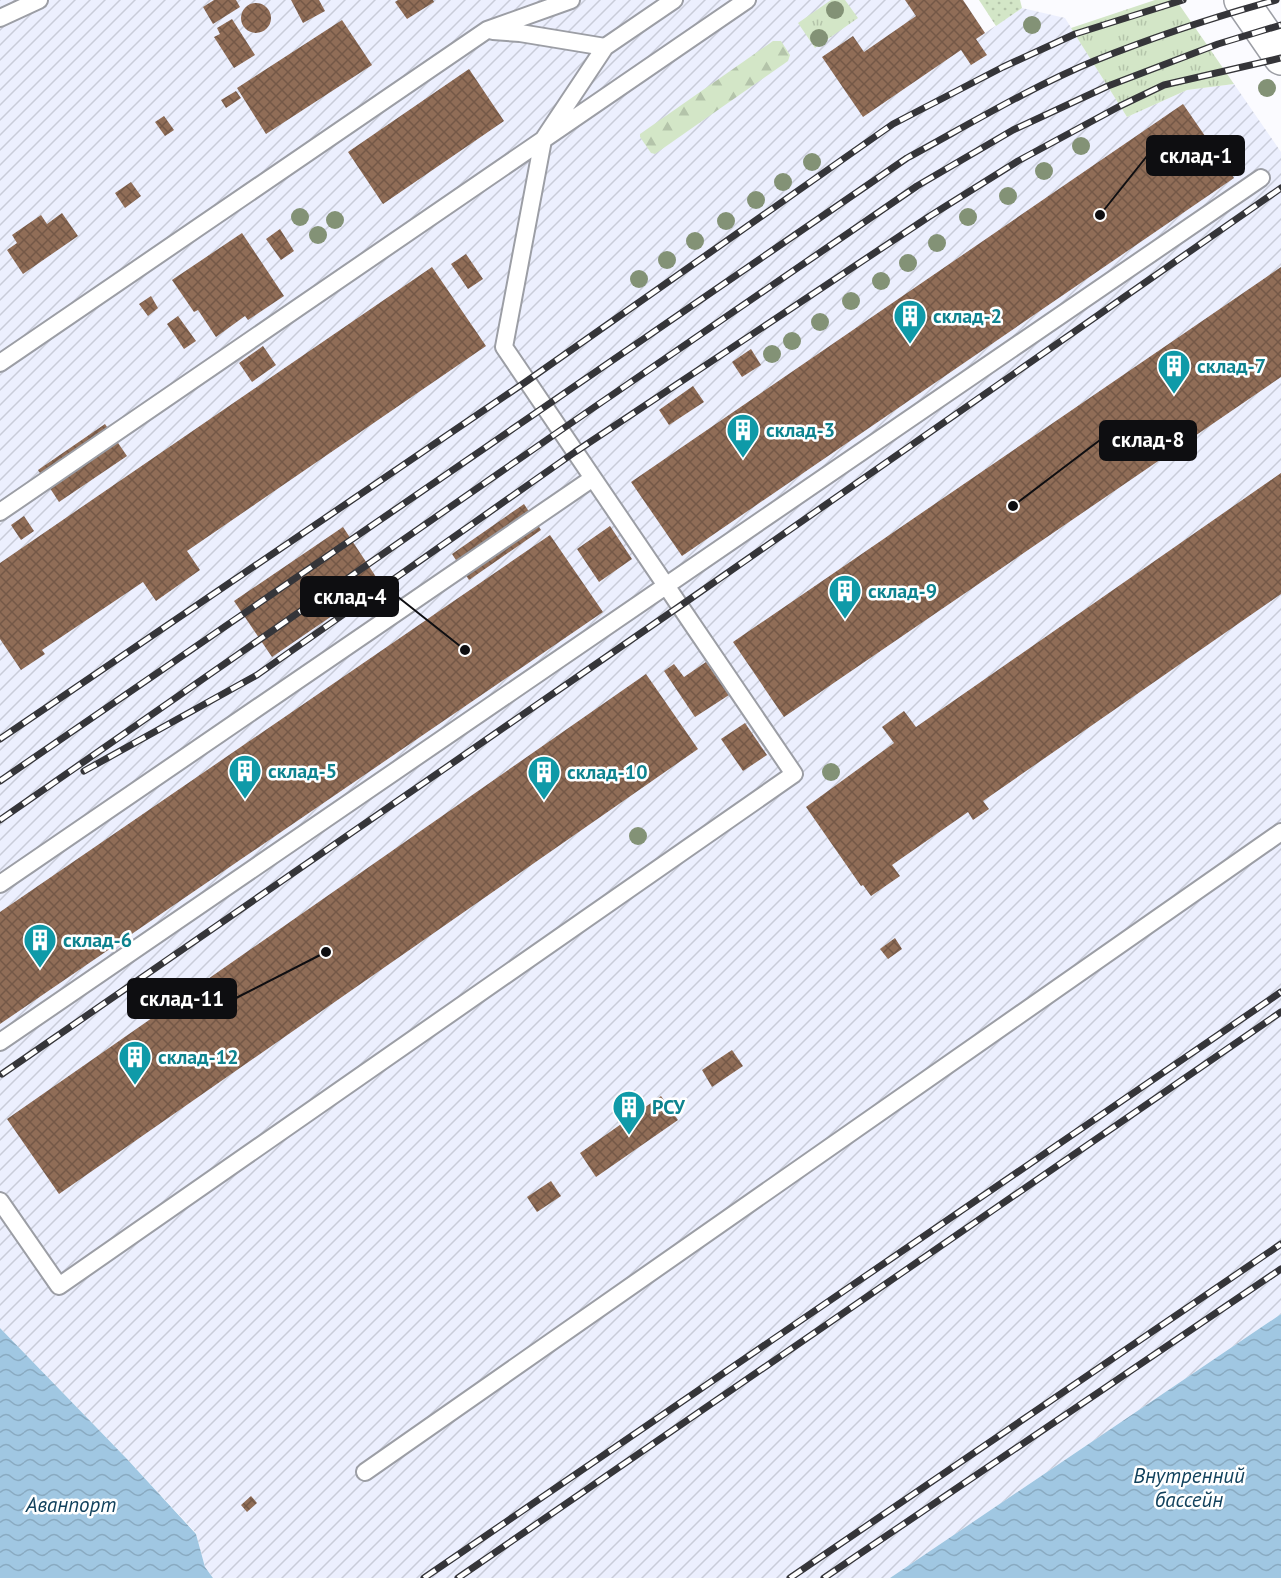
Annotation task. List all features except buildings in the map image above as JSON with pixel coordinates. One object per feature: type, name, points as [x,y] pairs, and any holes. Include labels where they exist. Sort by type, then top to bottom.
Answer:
[{"type":"street","points":[[1241,0],[1281,58]]},
{"type":"lane","points":[[0,18],[39,0]]},
{"type":"lane","points":[[0,363],[487,30],[571,0]]},
{"type":"lane","points":[[0,1201],[59,1286],[794,774],[504,347],[543,140],[605,47],[674,0]]},
{"type":"lane","points":[[0,512],[747,0]]},
{"type":"lane","points":[[487,30],[605,47]]},
{"type":"lane","points":[[0,1042],[1261,178]]},
{"type":"lane","points":[[0,884],[593,478]]},
{"type":"lane","points":[[365,1472],[1281,832]]},
{"type":"shaded area","points":[[0,0],[963,0],[985,33],[1022,8],[1065,18],[1127,117],[1187,90],[1234,84],[1281,152],[1281,1314],[890,1578],[213,1578],[205,1567],[196,1533],[0,1328]]},
{"type":"green space","points":[[831,0],[845,0],[858,18],[815,48],[798,23]]},
{"type":"green space","points":[[979,0],[1020,0],[1022,8],[996,26]]},
{"type":"green space","points":[[1155,0],[1176,0],[1234,84],[1187,90],[1127,117],[1071,28]]},
{"type":"green space","points":[[773,41],[781,41],[790,55],[788,61],[655,154],[651,153],[640,134]]},
{"type":"water","name":"Внутренний бассейн","points":[[1281,1314],[1281,1578],[890,1578]]},
{"type":"water","name":"Аванпорт","points":[[0,1328],[196,1534],[205,1567],[213,1578],[0,1578]]},
{"type":"railway","points":[[0,739],[527,381],[893,124],[1003,67],[1075,34],[1183,0]]},
{"type":"railway","points":[[0,781],[907,158],[1022,95],[1094,61],[1184,28],[1276,0]]},
{"type":"railway","points":[[0,820],[917,186],[1013,130],[1108,86],[1218,44],[1281,25]]},
{"type":"railway","points":[[84,771],[257,675],[575,452],[930,216],[1018,161],[1164,85],[1281,58]]},
{"type":"railway","points":[[2,1074],[1281,188]]},
{"type":"railway","points":[[424,1578],[1281,992]]},
{"type":"railway","points":[[458,1578],[1281,1012]]},
{"type":"railway","points":[[790,1578],[1281,1244]]},
{"type":"railway","points":[[824,1578],[1281,1269]]},
{"type":"place","name":"склад-1","points":[[1100,215]]},
{"type":"place","name":"склад-2","points":[[910,345]]},
{"type":"place","name":"склад-7","points":[[1174,395]]},
{"type":"place","name":"склад-3","points":[[743,459]]},
{"type":"place","name":"склад-8","points":[[1013,506]]},
{"type":"place","name":"склад-9","points":[[845,620]]},
{"type":"place","name":"склад-4","points":[[465,650]]},
{"type":"place","name":"склад-5","points":[[245,800]]},
{"type":"place","name":"склад-10","points":[[544,801]]},
{"type":"place","name":"склад-11","points":[[326,952]]},
{"type":"place","name":"склад-6","points":[[40,969]]},
{"type":"place","name":"склад-12","points":[[135,1086]]},
{"type":"place","name":"РСУ","points":[[629,1136]]}]
